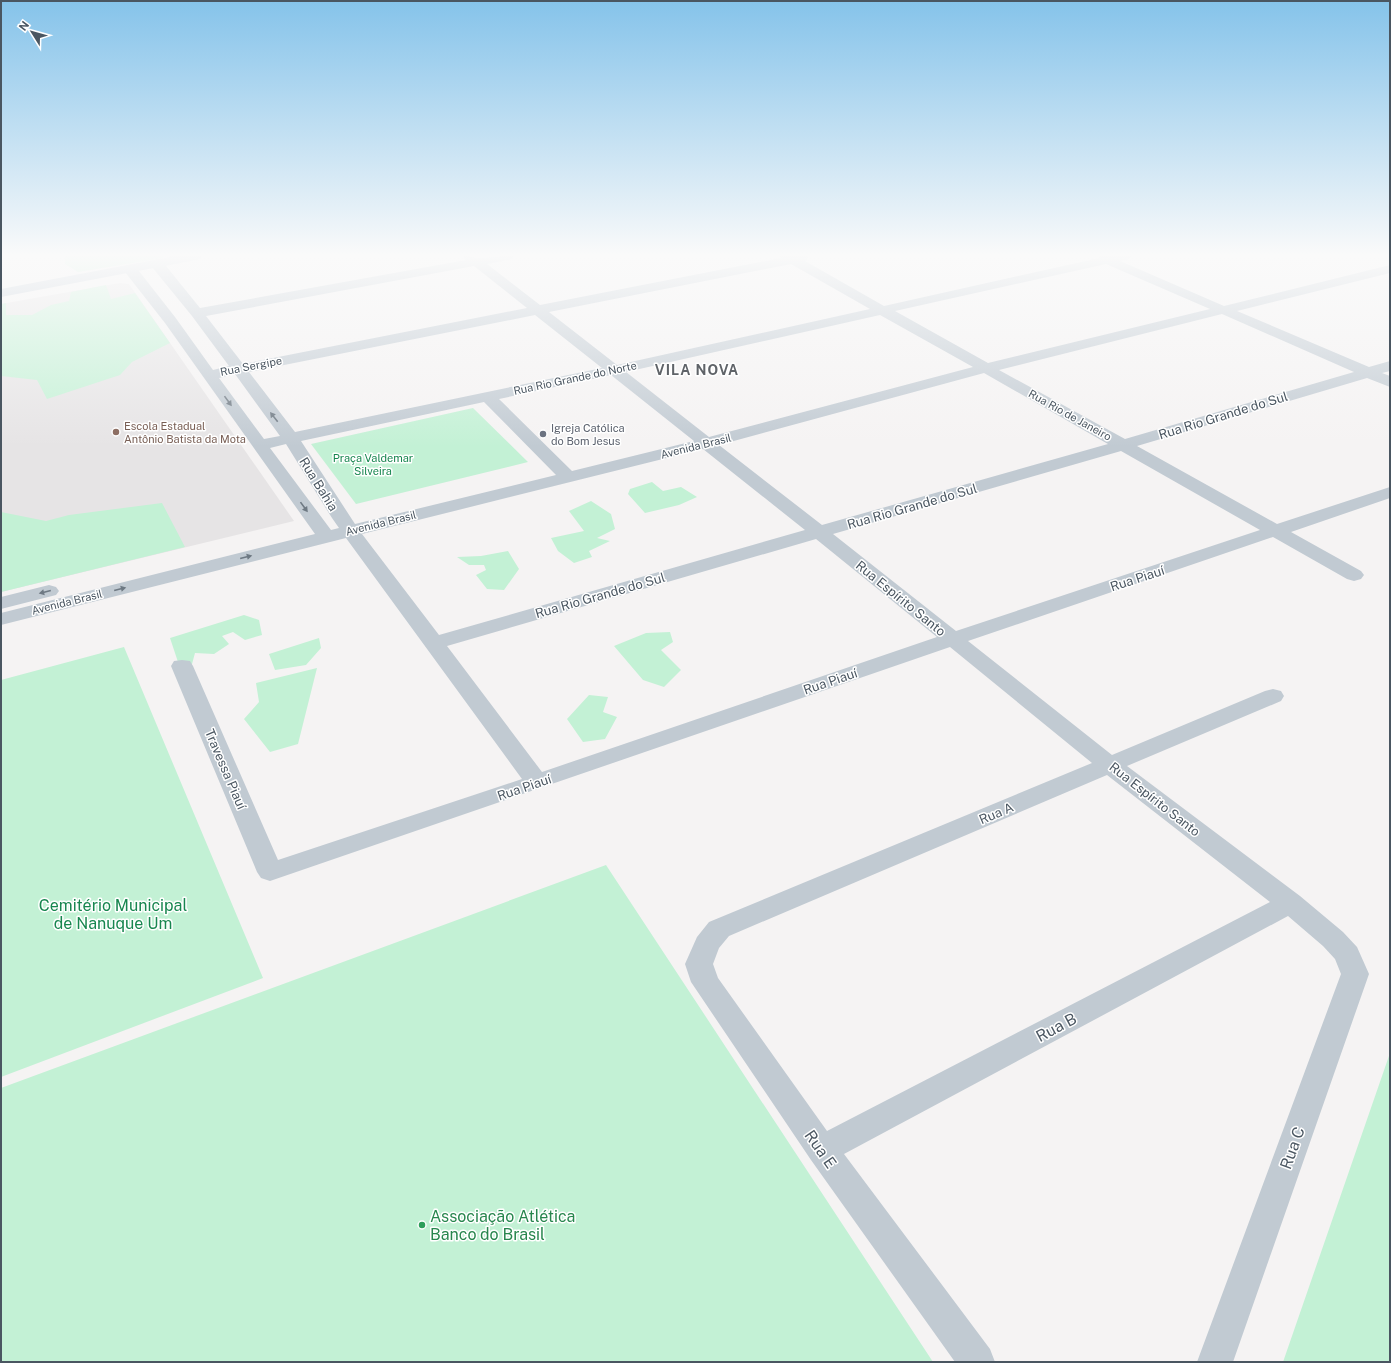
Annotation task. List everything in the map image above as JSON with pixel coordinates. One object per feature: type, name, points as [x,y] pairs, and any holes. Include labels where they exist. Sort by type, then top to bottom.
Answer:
[{"type":"street","name":"Rua Bahia","points":[[168,320],[321,531]]},
{"type":"street","name":"Rua Bahia","points":[[201,320],[291,439],[345,525],[537,782]]},
{"type":"street","name":"Rua Sergipe","points":[[209,375],[492,320]]},
{"type":"street","name":"Rua Espírito Santo","points":[[548,320],[707,443],[1110,765],[1290,903],[1333,939]]},
{"type":"street","name":"Rua Rio Grande do Norte","points":[[259,445],[614,370],[835,320]]},
{"type":"street","name":"Rua Rio de Janeiro","points":[[900,320],[1354,575]]},
{"type":"street","name":"Avenida Brasil","points":[[1,619],[321,531],[568,477],[707,443],[987,368],[1186,320]]},
{"type":"street","points":[[1247,320],[1390,382]]},
{"type":"street","name":"Rua Rio Grande do Sul","points":[[433,643],[1123,445],[1390,366]]},
{"type":"street","points":[[487,396],[568,477]]},
{"type":"street","name":"Rua Piauí","points":[[270,872],[952,639],[1390,492]]},
{"type":"street","name":"Avenida Brasil","points":[[1,603],[321,531]]},
{"type":"street","name":"Travessa Piauí","points":[[182,666],[270,872]]},
{"type":"street","name":"Rua A","points":[[719,929],[1273,696]]},
{"type":"street","name":"Rua B","points":[[822,1150],[1290,903]]},
{"type":"street","name":"Rua E","points":[[719,929],[707,944],[699,964],[705,982],[822,1150],[976,1362]]},
{"type":"street","name":"Rua C","points":[[1216,1362],[1355,974],[1347,954],[1333,939]]},
{"type":"shaded area","name":"Escola Estadual Antônio Batista da Mota","points":[[1,320],[154,320],[294,521],[1,592]]},
{"type":"green space","points":[[1,320],[154,320],[170,343],[132,362],[120,375],[47,399],[37,380],[1,376]]},
{"type":"green space","name":"Praça Valdemar Silveira","points":[[473,408],[528,462],[356,504],[311,444]]},
{"type":"green space","points":[[652,482],[663,491],[681,487],[697,497],[679,505],[645,513],[628,494],[630,489]]},
{"type":"green space","points":[[591,501],[611,514],[615,529],[597,538],[610,541],[589,551],[592,557],[574,563],[558,551],[551,538],[584,531],[569,511]]},
{"type":"green space","points":[[162,503],[185,547],[1,592],[1,512],[46,521],[69,515]]},
{"type":"green space","points":[[508,551],[519,569],[504,590],[487,589],[476,575],[486,570],[484,565],[469,565],[457,557],[481,556]]},
{"type":"green space","points":[[244,615],[259,620],[262,635],[245,640],[233,632],[222,636],[229,644],[214,654],[195,653],[192,664],[179,665],[170,638]]},
{"type":"green space","points":[[670,632],[673,642],[661,650],[681,670],[664,687],[643,680],[614,646],[646,633]]},
{"type":"green space","points":[[319,638],[321,648],[306,665],[275,670],[269,654]]},
{"type":"green space","name":"Cemitério Municipal de Nanuque Um","points":[[124,647],[263,978],[1,1077],[1,680]]},
{"type":"green space","points":[[317,668],[298,744],[270,752],[244,719],[259,702],[256,683]]},
{"type":"green space","points":[[589,695],[608,697],[603,712],[617,717],[605,739],[583,742],[567,719]]},
{"type":"green space","name":"Associação Atlética Banco do Brasil","points":[[606,865],[933,1362],[1,1362],[1,1088]]},
{"type":"green space","points":[[1390,1053],[1390,1362],[1283,1362]]},
{"type":"place","name":"Escola Estadual Antônio Batista da Mota","points":[[116,432]]},
{"type":"place","name":"Igreja Católica do Bom Jesus","points":[[543,434]]},
{"type":"place","name":"Associação Atlética Banco do Brasil","points":[[422,1225]]},
{"type":"district","name":"VILA NOVA","points":[[697,370]]}]
